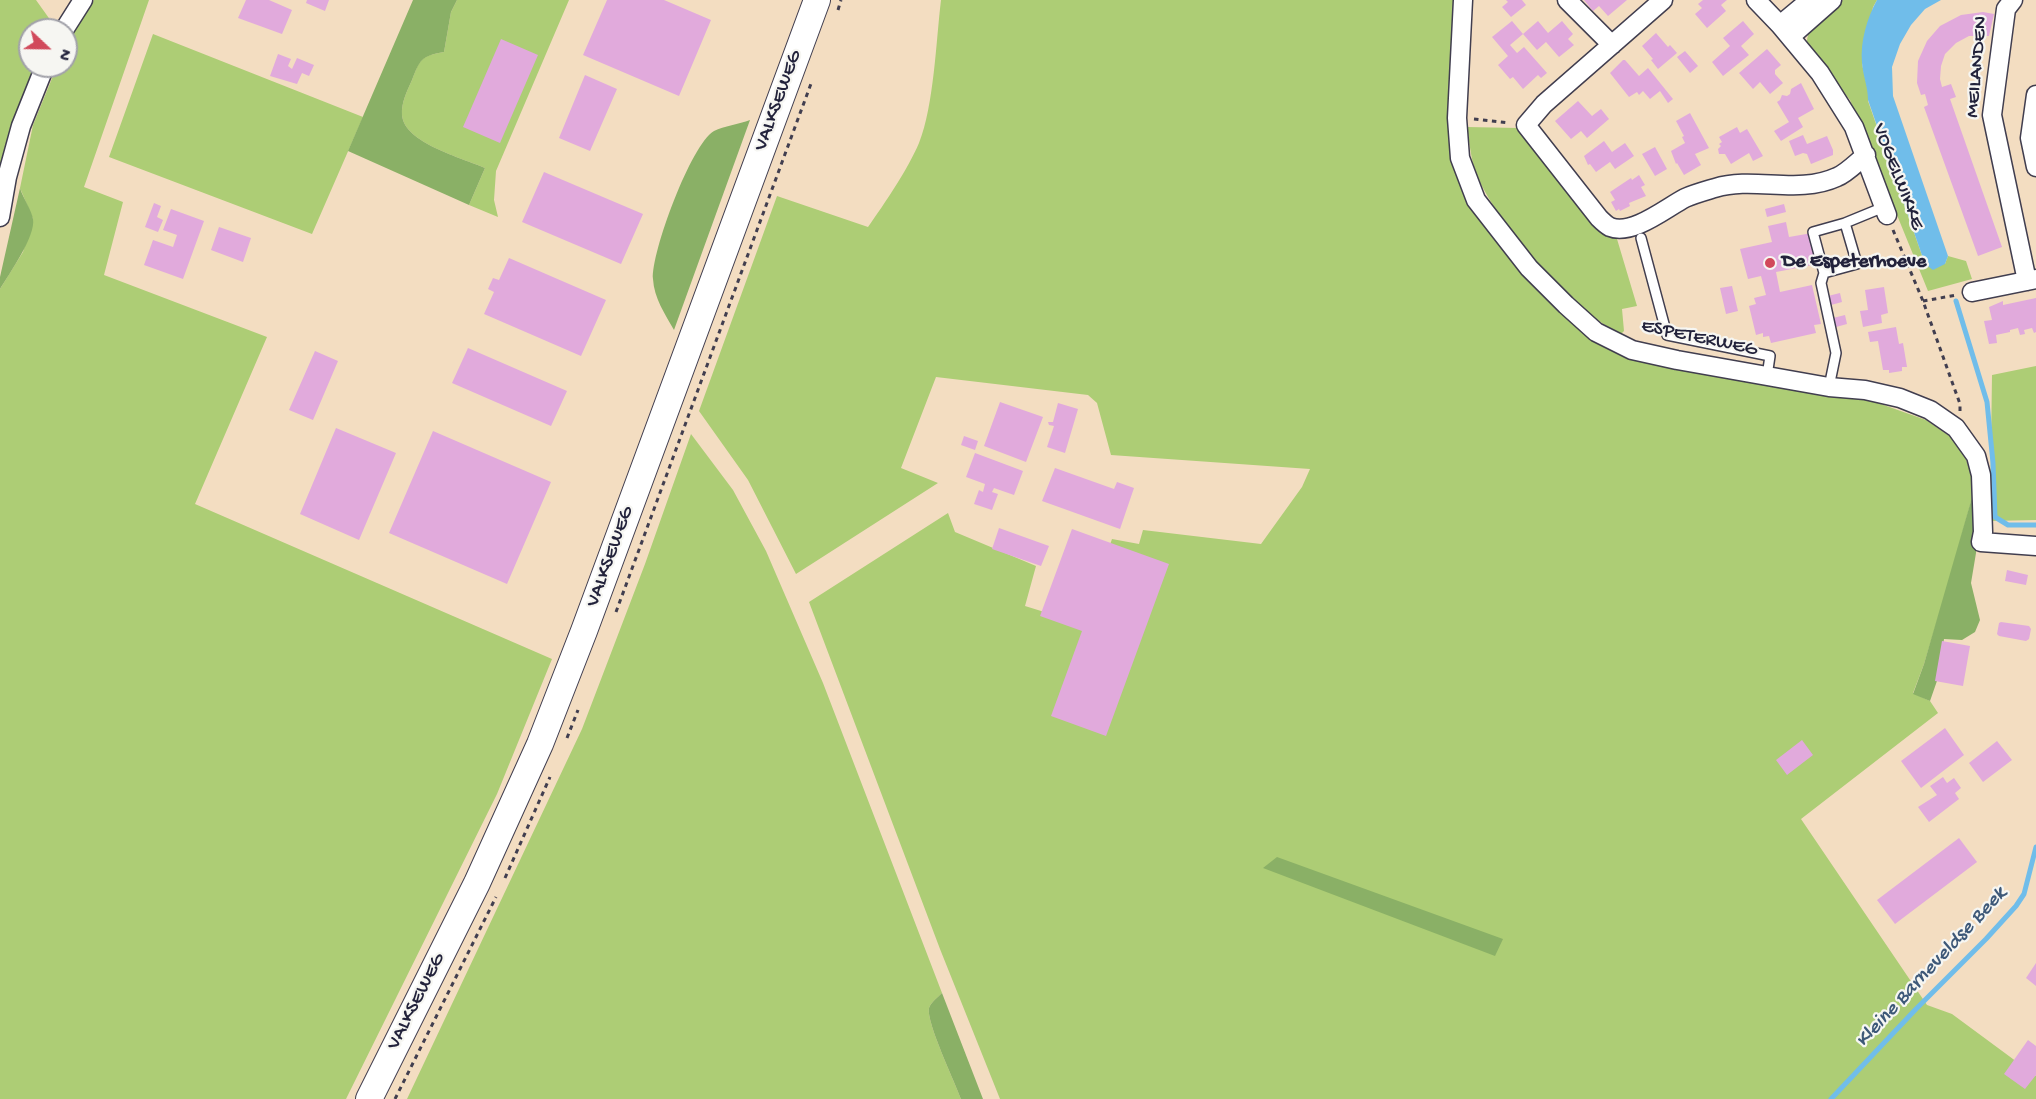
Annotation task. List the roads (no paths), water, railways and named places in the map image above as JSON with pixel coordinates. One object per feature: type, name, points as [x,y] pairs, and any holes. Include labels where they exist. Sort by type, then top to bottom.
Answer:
[{"type":"main road","name":"VALKSEWEG","points":[[369,1099],[477,883],[540,744],[584,631],[817,0]]},
{"type":"street","points":[[72,18],[83,0]]},
{"type":"street","name":"ESPETERWEG","points":[[1462,0],[1457,118],[1461,158],[1476,200],[1529,268],[1566,305],[1596,332],[1632,350],[1829,387],[1865,390],[1900,398],[1930,410],[1956,428],[1976,456],[1982,475],[1981,542],[2036,546]]},
{"type":"street","points":[[1567,0],[1612,45]]},
{"type":"street","points":[[1663,0],[1544,104],[1526,125],[1599,218],[1611,227],[1623,228],[1640,224],[1686,198],[1724,185],[1754,183],[1784,186],[1815,183],[1838,177],[1866,155]]},
{"type":"street","name":"VOGELWIKKE","points":[[1756,0],[1820,73],[1854,127],[1886,211]]},
{"type":"street","points":[[1785,31],[1810,0]]},
{"type":"street","points":[[1785,31],[1832,0]]},
{"type":"street","name":"MEILANDEN","points":[[1972,292],[2031,280],[1992,115],[2006,9],[2013,0]]},
{"type":"street","points":[[0,217],[7,177],[21,126],[40,78]]},
{"type":"street","points":[[2036,95],[2030,138],[2036,167]]},
{"type":"street","name":"MEILANDEN","points":[[1997,141],[2030,138]]},
{"type":"lane","points":[[1829,387],[1836,353],[1821,283],[1824,273],[1813,232],[1886,211]]},
{"type":"lane","points":[[1824,273],[1857,264],[1845,223]]},
{"type":"lane","points":[[1641,238],[1667,335],[1770,356],[1767,376]]},
{"type":"water","points":[[1877,0],[1941,0],[1925,9],[1911,25],[1900,44],[1892,67],[1893,96],[1948,256],[1945,264],[1933,270],[1925,264],[1868,100],[1862,47],[1867,22]]},
{"type":"waterway","points":[[1956,301],[1987,402],[1995,517],[2008,525],[2036,525]]},
{"type":"waterway","name":"Kleine Barneveldse Beek","points":[[1831,1099],[2016,906],[2024,894],[2036,847]]},
{"type":"place","name":"De Espeterhoeve","points":[[1770,263]]}]
